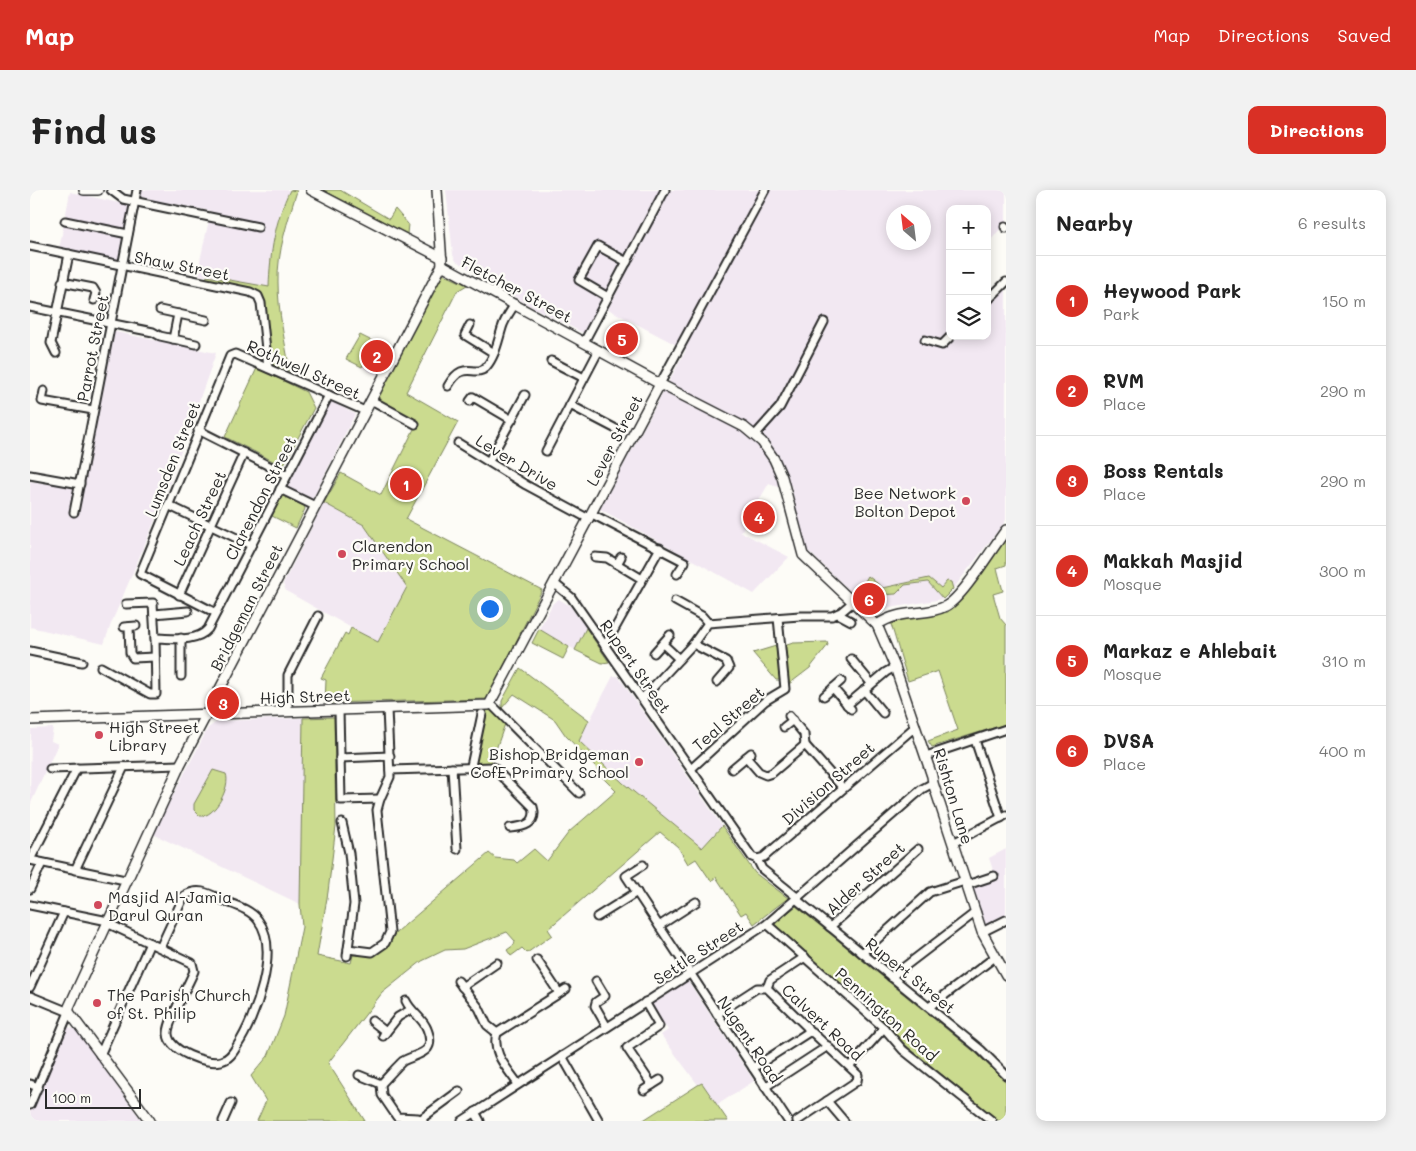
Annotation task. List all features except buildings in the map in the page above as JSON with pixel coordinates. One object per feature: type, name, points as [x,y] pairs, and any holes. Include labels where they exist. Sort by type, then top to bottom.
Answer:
[{"type":"street","points":[[84,190],[98,190]]},
{"type":"street","points":[[110,190],[123,199],[134,202],[258,227]]},
{"type":"street","name":"Parrot Street","points":[[74,512],[137,190]]},
{"type":"street","name":"Fletcher Street","points":[[311,190],[660,384],[737,423],[755,435],[769,450],[779,468],[803,555],[877,625]]},
{"type":"street","points":[[437,190],[442,262]]},
{"type":"street","points":[[584,342],[665,190]]},
{"type":"street","name":"Lever Street","points":[[491,704],[765,190]]},
{"type":"street","points":[[66,221],[128,234]]},
{"type":"street","name":"Shaw Street","points":[[30,246],[250,292],[258,296],[261,303],[268,368]]},
{"type":"street","points":[[608,296],[579,280],[598,246],[627,262]]},
{"type":"street","points":[[56,353],[51,343],[68,254]]},
{"type":"street","name":"Bridgeman Street","points":[[30,1105],[69,1012],[69,1007],[125,880],[180,765],[442,262]]},
{"type":"street","points":[[62,282],[92,288],[96,293],[94,300]]},
{"type":"street","points":[[991,297],[1006,282]]},
{"type":"street","points":[[448,386],[455,375],[462,370],[484,369],[500,341],[502,328],[515,304]]},
{"type":"street","points":[[30,307],[153,332],[196,344]]},
{"type":"street","points":[[160,310],[206,320]]},
{"type":"street","points":[[173,339],[178,314]]},
{"type":"street","points":[[755,435],[780,407],[824,322]]},
{"type":"street","points":[[470,325],[465,335],[494,353]]},
{"type":"street","points":[[925,340],[942,345],[947,340]]},
{"type":"street","points":[[546,451],[599,350]]},
{"type":"street","name":"Rothwell Street","points":[[231,354],[268,368],[365,411]]},
{"type":"street","name":"Lumsden Street","points":[[179,595],[140,574],[231,354]]},
{"type":"street","points":[[551,361],[584,378]]},
{"type":"street","points":[[44,392],[42,400],[93,410]]},
{"type":"street","name":"Clarendon Street","points":[[155,638],[193,638],[204,633],[328,395]]},
{"type":"street","points":[[489,461],[525,395]]},
{"type":"street","points":[[470,401],[473,397],[512,420]]},
{"type":"street","points":[[371,400],[415,424]]},
{"type":"street","points":[[570,405],[618,430]]},
{"type":"street","points":[[198,430],[287,475]]},
{"type":"street","name":"Lever Drive","points":[[458,444],[489,461],[527,486],[660,548],[684,562],[677,574]]},
{"type":"street","name":"Leach Street","points":[[179,595],[244,453]]},
{"type":"street","points":[[30,475],[80,484]]},
{"type":"street","points":[[280,489],[315,506]]},
{"type":"street","points":[[168,505],[250,545]]},
{"type":"street","points":[[877,625],[891,616],[948,605],[962,590],[1006,530]]},
{"type":"street","points":[[605,646],[660,548]]},
{"type":"street","points":[[595,557],[607,558],[642,579]]},
{"type":"street","points":[[617,564],[622,557]]},
{"type":"street","name":"Rupert Street","points":[[555,584],[571,596],[752,857],[757,859],[762,869],[796,900],[980,1050],[1006,1075]]},
{"type":"street","points":[[179,595],[216,613]]},
{"type":"street","points":[[675,601],[702,616],[708,623]]},
{"type":"street","points":[[101,667],[150,694],[156,694],[153,602],[126,604]]},
{"type":"street","points":[[708,623],[832,616],[838,614],[853,602]]},
{"type":"street","points":[[154,614],[184,610]]},
{"type":"street","points":[[838,614],[852,621]]},
{"type":"street","points":[[288,711],[288,675],[318,616]]},
{"type":"street","name":"Teal Street","points":[[691,768],[765,701],[785,689],[778,618]]},
{"type":"street","points":[[642,699],[693,644],[708,623]]},
{"type":"street","name":"Rishton Lane","points":[[877,625],[895,667],[916,726],[982,932],[1006,975]]},
{"type":"street","points":[[130,627],[130,653],[133,658],[155,657]]},
{"type":"street","points":[[654,653],[670,635]]},
{"type":"street","points":[[180,638],[181,676]]},
{"type":"street","points":[[663,644],[679,659]]},
{"type":"street","points":[[693,644],[726,661],[729,668],[728,672],[717,682]]},
{"type":"street","points":[[30,651],[68,655],[82,662]]},
{"type":"street","points":[[862,658],[853,662],[871,683]]},
{"type":"street","points":[[181,666],[189,665]]},
{"type":"street","points":[[833,688],[849,707],[871,683],[895,667]]},
{"type":"street","points":[[824,696],[841,681]]},
{"type":"street","points":[[864,690],[883,713]]},
{"type":"street","points":[[491,704],[579,793]]},
{"type":"street","name":"High Street","points":[[30,720],[491,704]]},
{"type":"street","points":[[342,822],[350,858],[354,904],[347,952],[372,952],[385,943],[390,932],[378,822],[380,799],[390,780],[387,708]]},
{"type":"street","points":[[339,710],[341,800],[380,799]]},
{"type":"street","points":[[471,766],[482,714]]},
{"type":"street","points":[[784,727],[791,718],[804,734],[805,745],[843,788]]},
{"type":"street","points":[[480,724],[488,726]]},
{"type":"street","name":"Division Street","points":[[757,859],[764,857],[916,726]]},
{"type":"street","points":[[926,756],[1006,729]]},
{"type":"street","points":[[953,843],[1004,817],[975,740]]},
{"type":"street","points":[[732,769],[748,755],[759,772],[766,775],[805,745]]},
{"type":"street","points":[[340,758],[390,756]]},
{"type":"street","points":[[50,768],[180,765]]},
{"type":"street","points":[[390,770],[471,766],[493,768],[533,807],[535,812],[531,822],[525,826],[510,828]]},
{"type":"street","points":[[76,870],[124,767]]},
{"type":"street","points":[[77,768],[30,860],[125,880]]},
{"type":"street","points":[[452,768],[457,849]]},
{"type":"street","name":"Settle Street","points":[[462,1121],[768,922],[796,900],[904,804],[922,789],[933,783]]},
{"type":"street","name":"Alder Street","points":[[830,927],[918,849]]},
{"type":"street","points":[[30,889],[42,863]]},
{"type":"street","name":"Nugent Road","points":[[643,865],[626,876],[788,1121]]},
{"type":"street","points":[[862,953],[930,892],[994,876]]},
{"type":"street","points":[[30,905],[107,922],[160,948],[190,961],[194,971],[169,1027],[170,1042],[180,1050],[209,1062],[226,1059],[244,1035],[260,994],[266,960],[266,941],[262,927],[250,912],[201,890],[191,891],[184,896],[160,948]]},
{"type":"street","points":[[597,917],[637,892]]},
{"type":"street","points":[[659,926],[696,902]]},
{"type":"street","points":[[30,987],[64,912]]},
{"type":"street","points":[[891,977],[976,912]]},
{"type":"street","points":[[982,932],[1006,920]]},
{"type":"street","name":"Pennington Road","points":[[768,922],[884,1028],[904,1050],[992,1121]]},
{"type":"street","points":[[100,1055],[150,943]]},
{"type":"street","points":[[717,1014],[757,988],[767,988],[770,980],[805,957]]},
{"type":"street","points":[[929,1007],[995,957]]},
{"type":"street","points":[[537,960],[539,970],[559,993]]},
{"type":"street","points":[[497,963],[490,972],[460,984],[479,1008],[487,1025],[497,1033]]},
{"type":"street","points":[[596,981],[606,996],[596,1002],[595,1006],[607,1027]]},
{"type":"street","name":"Calvert Road","points":[[767,988],[807,1027],[809,1032],[813,1033],[850,1066],[858,1078],[857,1081],[827,1101]]},
{"type":"street","points":[[518,1084],[497,1052],[494,1044],[497,1033],[566,989]]},
{"type":"street","points":[[30,996],[69,1012],[150,1121]]},
{"type":"street","points":[[406,1001],[410,1010],[423,1022],[428,1030],[428,1047],[419,1056],[401,1063],[381,1084],[382,1095],[394,1114],[400,1118],[422,1120],[459,1091]]},
{"type":"street","points":[[645,1002],[658,1028],[628,1048],[652,1085]]},
{"type":"street","points":[[372,1021],[385,1034],[398,1017],[410,1010]]},
{"type":"street","points":[[850,1066],[884,1028]]},
{"type":"street","points":[[753,1068],[809,1032]]},
{"type":"street","points":[[765,1086],[828,1046]]},
{"type":"street","points":[[428,1047],[437,1050]]},
{"type":"street","points":[[562,1056],[600,1121]]},
{"type":"street","points":[[359,1075],[381,1084]]},
{"type":"street","points":[[644,1090],[660,1080]]},
{"type":"street","points":[[30,1084],[38,1087]]},
{"type":"street","points":[[797,1121],[827,1101],[844,1121]]},
{"type":"street","points":[[223,1121],[224,1111],[231,1103]]},
{"type":"street","points":[[475,1112],[480,1121]]},
{"type":"shaded area","points":[[141,190],[290,190],[280,210],[273,247],[269,288],[197,274],[211,211],[139,197]]},
{"type":"shaded area","points":[[446,190],[661,190],[583,333],[527,304],[456,261],[453,255]]},
{"type":"shaded area","points":[[670,190],[1006,190],[1006,225],[1004,224],[991,240],[991,205],[946,205],[946,340],[991,340],[991,303],[1006,289],[1006,520],[953,589],[951,582],[941,588],[929,578],[883,588],[864,583],[896,594],[905,585],[928,582],[943,599],[871,611],[804,547],[791,485],[780,488],[769,483],[741,532],[789,557],[754,594],[600,509],[686,350],[608,309]]},
{"type":"shaded area","points":[[70,192],[137,207],[126,263],[59,250]]},
{"type":"shaded area","points":[[111,331],[216,353],[164,499],[104,644],[30,627],[30,481],[82,489]]},
{"type":"shaded area","points":[[376,343],[389,349],[376,375],[362,367]]},
{"type":"shaded area","points":[[331,401],[355,414],[312,500],[287,488]]},
{"type":"shaded area","name":"Clarendon Primary School","points":[[324,503],[364,525],[407,587],[378,643],[286,591],[283,584]]},
{"type":"shaded area","points":[[559,599],[570,606],[586,628],[575,650],[539,629],[553,603]]},
{"type":"shaded area","name":"Bishop Bridgeman CofE Primary School","points":[[613,676],[618,676],[722,826],[702,848],[623,783],[579,741]]},
{"type":"shaded area","points":[[303,718],[300,904],[153,834],[208,728],[218,721]]},
{"type":"shaded area","points":[[53,728],[51,741],[58,744],[30,805],[31,729]]},
{"type":"shaded area","points":[[1006,849],[1006,915],[986,926],[973,886],[996,879],[989,858]]},
{"type":"shaded area","points":[[688,981],[754,1081],[717,1105],[702,1083],[698,1085],[661,1035],[668,1030],[651,1005]]},
{"type":"shaded area","points":[[68,1027],[76,1030],[142,1121],[30,1121],[30,1085],[41,1090]]},
{"type":"green space","points":[[290,190],[297,191],[281,248],[278,293],[280,316],[290,371],[272,364],[267,342],[263,296],[252,289],[206,279],[207,276],[269,287],[274,237]]},
{"type":"green space","points":[[323,190],[340,190],[389,219],[395,209],[408,224],[407,234]]},
{"type":"green space","points":[[441,273],[467,285],[457,291],[406,392],[458,422],[406,519],[542,590],[487,699],[325,703],[326,680],[321,678],[345,633],[348,635],[351,628],[378,642],[407,587],[364,525],[324,503],[341,473],[381,495],[417,423],[376,401]]},
{"type":"green space","points":[[360,335],[376,343],[362,367],[346,359]]},
{"type":"green space","points":[[257,368],[306,392],[314,408],[283,466],[225,437]]},
{"type":"green space","points":[[282,493],[304,505],[305,509],[296,528],[270,515]]},
{"type":"green space","points":[[1006,538],[1006,565],[997,568],[1003,591],[993,594],[1000,618],[1006,625],[1006,724],[932,747],[928,741],[958,730],[938,671],[908,681],[891,624],[896,619],[948,612]]},
{"type":"green space","points":[[868,576],[883,588],[929,578],[941,588],[947,581],[951,582],[953,589],[943,599],[928,582],[905,585],[896,594],[880,595],[864,583]]},
{"type":"green space","points":[[586,628],[609,662],[602,663],[575,650]]},
{"type":"green space","points":[[539,629],[569,647],[563,659],[532,643]]},
{"type":"green space","points":[[827,642],[828,645],[810,668],[789,684],[784,646],[793,643]]},
{"type":"green space","points":[[776,646],[780,680],[776,680],[753,653]]},
{"type":"green space","points":[[520,668],[589,720],[579,741],[623,783],[702,848],[722,826],[755,873],[788,898],[754,924],[746,912],[741,915],[716,877],[711,881],[696,859],[688,864],[678,847],[660,832],[548,929],[552,935],[527,953],[522,948],[511,956],[507,950],[514,945],[515,941],[507,932],[463,949],[445,950],[422,961],[382,993],[328,1063],[365,1121],[257,1121],[266,1101],[251,1076],[268,1056],[284,1016],[302,927],[300,904],[303,718],[334,717],[336,826],[328,892],[317,956],[351,963],[353,955],[366,955],[380,951],[391,937],[489,853],[495,858],[514,860],[517,863],[534,849],[547,861],[569,832],[616,791],[566,736],[555,720],[514,694],[502,708],[502,701]]},
{"type":"green space","points":[[491,704],[506,721],[490,766],[471,766],[484,706]]},
{"type":"green space","points":[[213,770],[226,774],[226,786],[216,807],[206,815],[200,816],[194,810],[194,804]]},
{"type":"green space","points":[[796,906],[977,1054],[1006,1082],[1006,1121],[999,1121],[902,1042],[890,1026],[774,924]]},
{"type":"green space","points":[[702,1083],[728,1121],[642,1121],[698,1085]]},
{"type":"place","name":"Markaz e Ahlebait","points":[[622,339]]},
{"type":"place","name":"RVM","points":[[377,356]]},
{"type":"place","name":"Heywood Park","points":[[406,484]]},
{"type":"place","name":"Bee Network Bolton Depot","points":[[966,501]]},
{"type":"place","name":"Makkah Masjid","points":[[759,517]]},
{"type":"place","name":"Clarendon Primary School","points":[[342,554]]},
{"type":"place","name":"DVSA","points":[[869,599]]},
{"type":"place","name":"Boss Rentals","points":[[223,703]]},
{"type":"place","name":"High Street Library","points":[[99,735]]},
{"type":"place","name":"Bishop Bridgeman CofE Primary School","points":[[639,762]]},
{"type":"place","name":"Masjid Al-Jamia Darul Quran","points":[[98,905]]},
{"type":"place","name":"The Parish Church of St. Philip","points":[[97,1003]]}]
